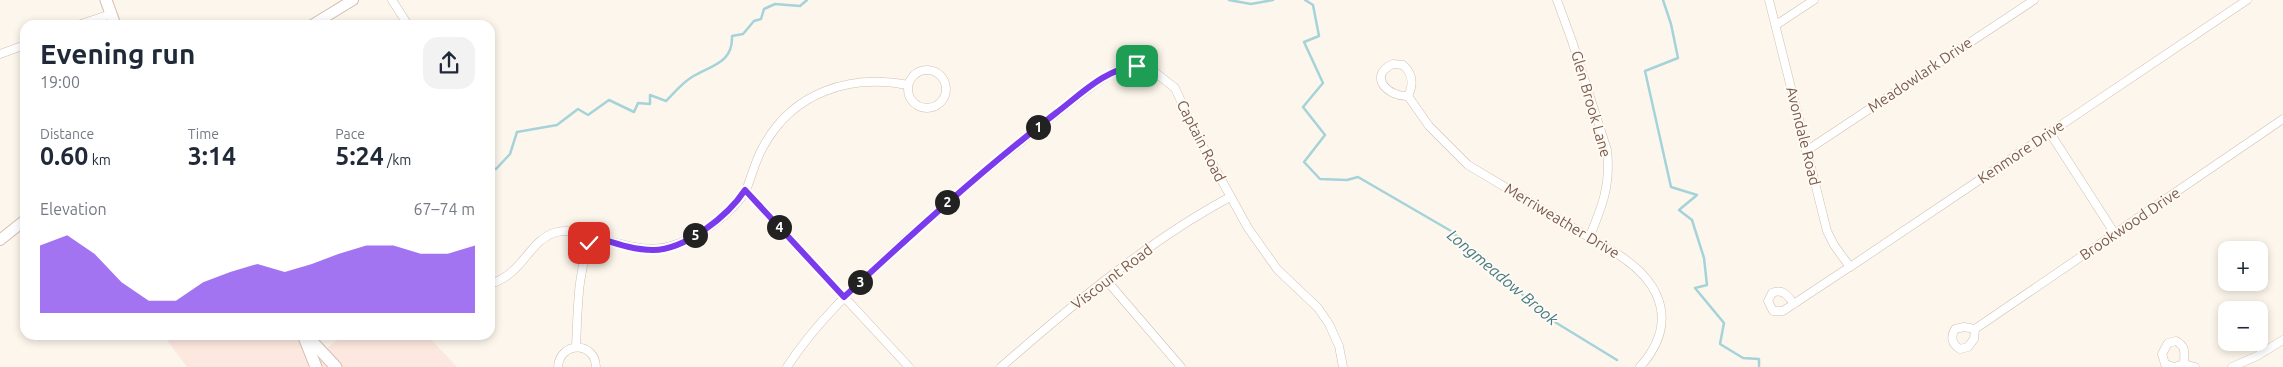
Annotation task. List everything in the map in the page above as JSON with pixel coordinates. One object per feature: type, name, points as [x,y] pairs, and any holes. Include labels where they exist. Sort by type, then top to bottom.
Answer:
[{"type":"main road","points":[[106,0],[113,20]]},
{"type":"main road","points":[[307,340],[316,367]]},
{"type":"main road","points":[[310,340],[336,367]]},
{"type":"street","points":[[320,20],[354,0]]},
{"type":"street","points":[[392,0],[405,20]]},
{"type":"street","name":"Glen Brook Lane","points":[[1557,0],[1607,150],[1609,168],[1605,198],[1589,238]]},
{"type":"street","name":"Avondale Road","points":[[1770,0],[1827,231],[1850,267]]},
{"type":"street","points":[[1776,25],[1814,0]]},
{"type":"street","name":"Meadowlark Drive","points":[[1806,151],[2034,0]]},
{"type":"street","name":"Kenmore Drive","points":[[1794,304],[2247,0]]},
{"type":"street","points":[[0,54],[20,47]]},
{"type":"street","points":[[1398,64],[1408,69],[1412,82],[1408,96],[1390,93],[1383,84],[1381,74],[1388,67],[1398,64]]},
{"type":"street","name":"Captain Road","points":[[787,367],[812,332],[844,297],[985,169],[1096,83],[1113,72],[1126,67],[1148,67],[1174,88],[1248,228],[1277,269],[1326,318],[1336,338],[1342,367]]},
{"type":"street","points":[[932,70],[944,80],[945,95],[936,106],[922,108],[911,99],[908,85],[917,72],[932,70]]},
{"type":"street","points":[[495,282],[514,272],[534,248],[549,235],[556,232],[572,231],[636,248],[654,250],[670,247],[714,224],[740,198],[762,149],[772,133],[785,118],[808,100],[834,87],[855,82],[889,82],[908,85]]},
{"type":"street","name":"Merriweather Drive","points":[[1408,96],[1430,126],[1468,164],[1636,266],[1655,290],[1661,315],[1661,327],[1653,350],[1640,367]]},
{"type":"street","name":"Brookwood Drive","points":[[1976,329],[2283,119]]},
{"type":"street","points":[[2050,133],[2115,234]]},
{"type":"street","points":[[745,190],[909,367]]},
{"type":"street","name":"Viscount Road","points":[[1001,367],[1041,332],[1173,231],[1230,197]]},
{"type":"street","points":[[0,240],[20,224]]},
{"type":"street","points":[[576,347],[580,278],[584,256],[592,236]]},
{"type":"street","points":[[1107,281],[1148,332],[1181,367]]},
{"type":"street","points":[[2232,367],[2256,356],[2283,340]]},
{"type":"street","points":[[558,367],[562,354],[576,347],[585,348],[592,354],[596,367]]},
{"type":"street","points":[[2184,364],[2195,367]]},
{"type":"shaded area","points":[[167,340],[300,340],[303,346],[325,350],[337,340],[432,340],[457,367],[187,367]]},
{"type":"waterway","points":[[495,169],[510,154],[517,132],[557,125],[578,109],[588,115],[609,100],[634,112],[638,103],[650,104],[650,95],[666,101],[688,79],[714,66],[725,58],[729,52],[732,36],[743,34],[754,21],[761,19],[764,9],[775,4],[800,6],[807,0]]},
{"type":"waterway","points":[[1229,0],[1251,4],[1273,0]]},
{"type":"waterway","name":"Longmeadow Brook","points":[[1305,0],[1313,5],[1319,36],[1304,42],[1323,83],[1303,107],[1325,135],[1304,162],[1320,179],[1347,180],[1358,177],[1451,231],[1550,319],[1617,360]]},
{"type":"waterway","points":[[1663,0],[1671,24],[1678,58],[1645,71],[1671,187],[1697,195],[1679,210],[1692,220],[1704,258],[1707,285],[1695,288],[1724,323],[1720,344],[1743,358],[1759,359],[1759,367]]},
{"type":"route","points":[[589,243],[592,236],[636,248],[654,250],[670,247],[714,224],[740,198],[745,190],[844,297],[964,186],[1028,134],[1107,75],[1126,67],[1137,66]]}]
